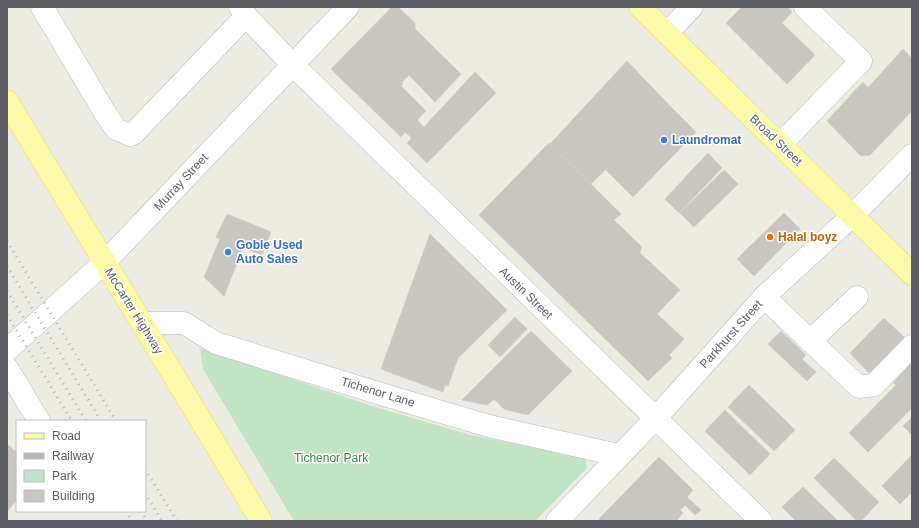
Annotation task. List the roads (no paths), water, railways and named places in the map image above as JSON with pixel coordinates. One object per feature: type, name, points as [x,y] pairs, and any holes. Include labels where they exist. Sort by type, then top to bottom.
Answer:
[{"type":"main road","name":"Broad Street","points":[[640,7],[912,274]]},
{"type":"main road","name":"McCarter Highway","points":[[7,101],[104,263],[143,323],[261,521]]},
{"type":"street","points":[[42,7],[116,129],[130,135],[133,134],[243,12]]},
{"type":"street","name":"Murray Street","points":[[7,350],[104,263],[292,64],[348,7]]},
{"type":"street","points":[[667,33],[692,7]]},
{"type":"street","points":[[781,144],[861,61],[805,7]]},
{"type":"street","name":"Austin Street","points":[[243,12],[292,64],[761,521]]},
{"type":"street","name":"Parkhurst Street","points":[[557,521],[618,455],[655,418],[764,297],[853,215],[912,155]]},
{"type":"street","points":[[764,297],[859,387],[874,384],[912,346]]},
{"type":"street","points":[[810,341],[857,298]]},
{"type":"street","name":"Tichenor Lane","points":[[143,323],[184,323],[216,343],[398,399],[489,426],[618,455]]},
{"type":"street","points":[[7,368],[38,420]]},
{"type":"railway","points":[[7,241],[115,420]]},
{"type":"railway","points":[[7,266],[100,420]]},
{"type":"railway","points":[[7,291],[85,420]]},
{"type":"railway","points":[[7,315],[71,420]]},
{"type":"railway","points":[[146,471],[177,521]]},
{"type":"railway","points":[[146,495],[162,521]]},
{"type":"railway","points":[[127,512],[132,521]]},
{"type":"railway","points":[[142,512],[147,521]]},
{"type":"place","name":"Laundromat","points":[[664,140]]},
{"type":"place","name":"Halal boyz","points":[[770,237]]},
{"type":"place","name":"Goble Used Auto Sales","points":[[228,252]]},
{"type":"park label","name":"Tichenor Park","points":[[331,458]]}]
